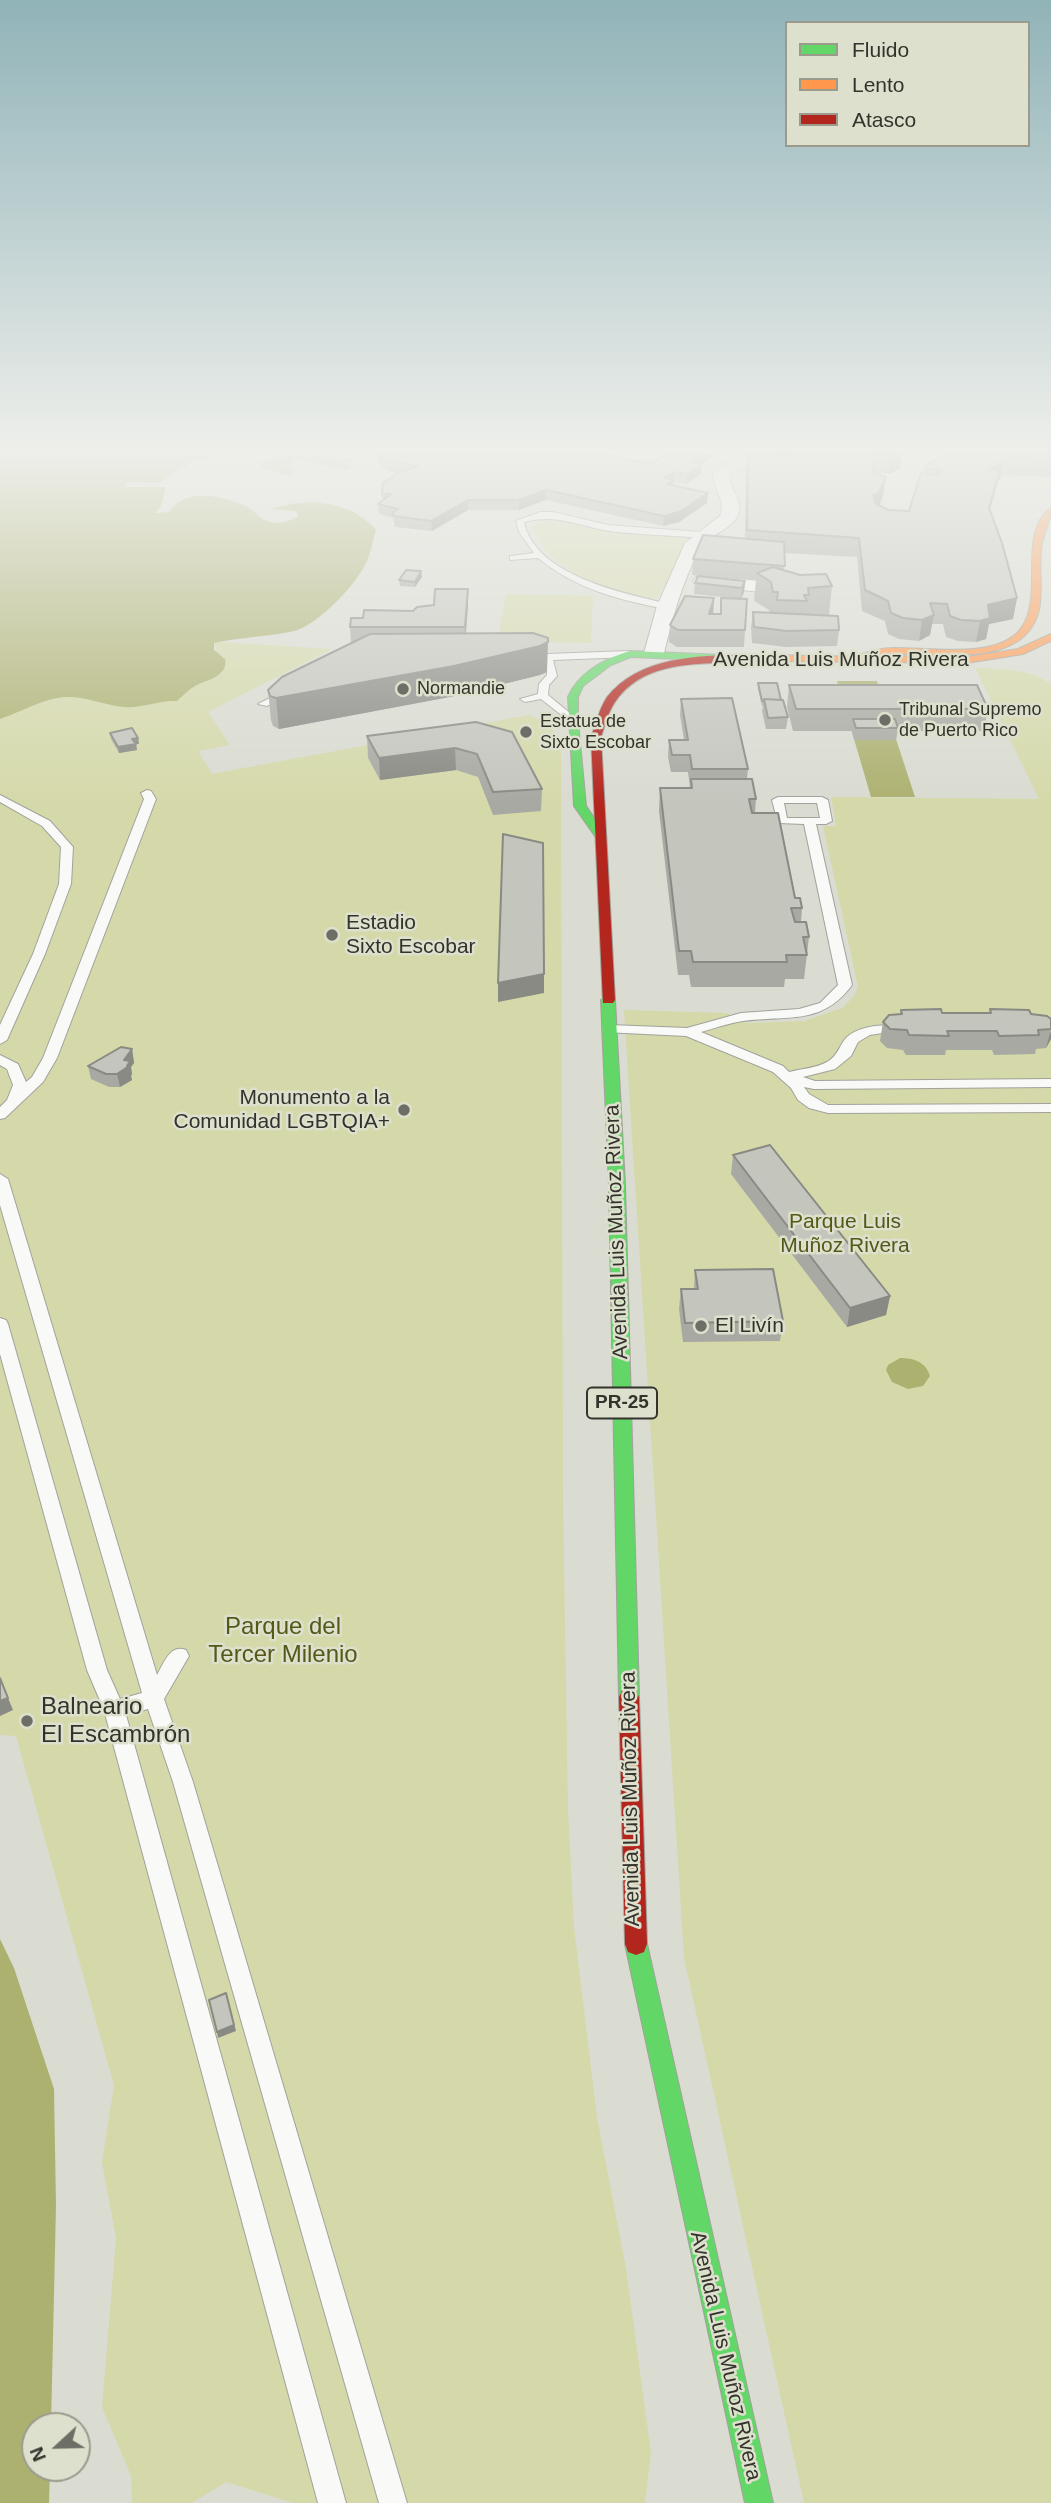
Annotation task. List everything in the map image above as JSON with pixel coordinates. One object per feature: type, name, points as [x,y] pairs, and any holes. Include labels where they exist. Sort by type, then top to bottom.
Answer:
[{"type":"main road","points":[[853,659],[889,651],[985,648],[1018,639],[1027,630],[1032,611],[1034,570]]},
{"type":"main road","name":"Avenida Luis Muñoz Rivera","points":[[758,2503],[634,1936],[617,1185],[596,737],[612,698],[621,689],[644,675],[693,662],[726,658],[967,660],[1020,652],[1051,637]]},
{"type":"main road","points":[[599,834],[580,806],[573,721],[573,697],[579,684],[607,663],[630,653],[726,658]]},
{"type":"street","points":[[654,653],[666,606],[683,570]]},
{"type":"street","points":[[680,579],[819,592]]},
{"type":"lane","points":[[562,570],[598,589],[624,598],[666,606]]},
{"type":"lane","points":[[515,653],[547,657],[630,653]]},
{"type":"lane","points":[[542,696],[544,684],[552,676],[547,657]]},
{"type":"lane","points":[[263,704],[297,687]]},
{"type":"lane","points":[[525,699],[542,696],[573,721]]},
{"type":"lane","points":[[0,1115],[38,1079],[50,1058],[150,799],[147,793]]},
{"type":"lane","points":[[791,797],[822,800],[827,821],[809,821],[782,821],[778,800],[791,797]]},
{"type":"lane","points":[[0,798],[25,809],[51,828],[68,848],[65,884],[39,954],[0,1040]]},
{"type":"lane","points":[[609,1029],[688,1032],[738,1017],[815,1011],[837,999],[845,985],[809,821]]},
{"type":"lane","points":[[787,1077],[830,1066],[846,1053],[852,1040],[866,1032],[884,1029]]},
{"type":"lane","points":[[688,1032],[778,1069],[803,1097],[814,1105],[828,1109],[1051,1108]]},
{"type":"lane","points":[[0,1059],[18,1073],[20,1085],[17,1097]]},
{"type":"lane","points":[[787,1077],[814,1085],[1051,1083]]},
{"type":"lane","points":[[0,1179],[154,1698],[183,1782],[393,2503]]},
{"type":"lane","points":[[0,1324],[97,1670],[114,1710],[332,2503]]},
{"type":"lane","points":[[114,1710],[154,1698],[179,1656]]},
{"type":"lane","points":[[730,2503],[750,2466]]},
{"type":"green space","points":[[569,570],[674,570],[657,598],[619,592]]},
{"type":"green space","points":[[506,594],[593,596],[591,643],[498,641]]},
{"type":"green space","name":"Parque del Tercer Milenio","points":[[214,643],[332,649],[208,712],[230,745],[198,751],[212,774],[528,715],[552,729],[560,747],[563,1498],[568,1810],[574,1927],[597,2117],[626,2268],[651,2453],[645,2503],[293,2503],[226,2482],[192,2503],[132,2503],[131,2476],[102,2407],[116,2238],[102,2162],[114,2085],[16,1736],[0,1735],[0,719],[42,702],[68,697],[130,707],[177,701],[193,687],[223,673]]},
{"type":"green space","name":"Parque Luis Muñoz Rivera","points":[[975,668],[1024,672],[1051,684],[1051,2503],[804,2503],[684,1958],[624,1010],[727,1013],[746,1023],[804,1021],[842,1008],[854,996],[858,987],[823,826],[836,826],[831,797],[1039,799]]},
{"type":"shaded area","points":[[0,570],[362,570],[325,612],[304,627],[274,635],[214,643],[214,650],[225,659],[223,670],[216,677],[192,688],[177,701],[130,707],[68,697],[42,702],[0,719]]},
{"type":"shaded area","points":[[837,681],[877,681],[915,797],[871,797]]},
{"type":"shaded area","points":[[900,1358],[915,1360],[926,1367],[930,1376],[923,1386],[908,1389],[892,1382],[886,1370],[888,1365]]},
{"type":"shaded area","points":[[0,1939],[14,1968],[54,2089],[56,2206],[51,2412],[21,2412],[21,2482],[50,2482],[49,2503],[0,2503]]},
{"type":"building","points":[[406,570],[421,571],[415,582],[399,580]]},
{"type":"building","points":[[766,570],[782,570],[800,575],[826,574],[832,586],[808,588],[809,595],[804,595],[807,601],[777,600],[778,592],[773,592],[771,582],[757,573]]},
{"type":"building","points":[[863,570],[1009,570],[1017,598],[988,605],[990,618],[980,621],[961,620],[950,616],[947,604],[930,603],[934,615],[922,620],[903,618],[891,613],[888,601],[865,590]]},
{"type":"building","points":[[698,576],[745,581],[742,588],[695,583]]},
{"type":"building","points":[[435,589],[468,589],[465,627],[350,627],[351,618],[363,618],[364,610],[413,611],[417,607],[434,605]]},
{"type":"building","points":[[685,596],[714,598],[709,614],[721,614],[721,598],[747,599],[745,630],[678,630],[670,625]]},
{"type":"building","points":[[753,612],[838,616],[839,630],[787,631],[754,627]]},
{"type":"building","points":[[533,633],[548,638],[548,642],[454,666],[276,698],[270,696],[268,690],[282,677],[370,634]]},
{"type":"building","points":[[758,683],[777,683],[781,700],[762,701]]},
{"type":"building","points":[[789,685],[977,685],[988,709],[796,709]]},
{"type":"building","points":[[732,698],[748,769],[692,769],[690,755],[672,755],[669,740],[688,740],[681,699]]},
{"type":"building","points":[[764,699],[783,700],[788,717],[768,718]]},
{"type":"building","points":[[853,719],[895,719],[898,728],[856,728]]},
{"type":"building","points":[[476,722],[512,732],[542,789],[493,792],[477,754],[455,748],[379,758],[367,736]]},
{"type":"building","points":[[132,728],[138,738],[132,739],[136,744],[118,747],[110,733]]},
{"type":"building","points":[[691,779],[752,779],[756,799],[749,799],[752,813],[778,813],[795,898],[800,898],[802,908],[791,908],[795,922],[806,922],[809,937],[803,937],[807,955],[786,955],[787,962],[693,962],[691,951],[679,951],[660,788],[692,788]]},
{"type":"building","points":[[503,834],[543,843],[544,974],[498,983]]},
{"type":"building","points":[[941,1009],[942,1013],[991,1013],[990,1009],[1029,1010],[1031,1014],[1051,1019],[1051,1029],[1038,1030],[1039,1035],[999,1036],[997,1031],[947,1031],[949,1036],[909,1035],[907,1030],[890,1029],[883,1022],[889,1015],[902,1014],[901,1010]]},
{"type":"building","points":[[121,1047],[132,1049],[124,1060],[130,1061],[129,1066],[117,1074],[106,1074],[88,1066]]},
{"type":"building","points":[[770,1145],[890,1296],[850,1308],[733,1155]]},
{"type":"building","points":[[773,1269],[783,1321],[685,1323],[681,1289],[698,1289],[695,1270]]},
{"type":"building","points":[[0,1678],[8,1698],[0,1701]]},
{"type":"building","points":[[226,1993],[234,2025],[217,2032],[209,2000]]},
{"type":"traffic: fast","points":[[599,834],[580,806],[573,721],[573,697],[579,684],[607,663],[630,654],[726,658]]},
{"type":"traffic: fast","points":[[608,1000],[617,1185],[629,1697]]},
{"type":"traffic: fast","points":[[636,1944],[759,2503]]},
{"type":"traffic: slow","points":[[853,659],[889,651],[966,652],[1004,645],[1019,637],[1029,624],[1036,596],[1036,570]]},
{"type":"traffic: slow","points":[[769,658],[967,660],[1020,652],[1051,637]]},
{"type":"traffic: jam","points":[[608,1000],[596,737],[607,706],[628,683],[665,666],[707,659],[769,658]]},
{"type":"traffic: jam","points":[[629,1697],[636,1944]]},
{"type":"place","name":"Normandie","points":[[403,689]]},
{"type":"place","name":"Tribunal Supremo de Puerto Rico","points":[[885,720]]},
{"type":"place","name":"Estatua de Sixto Escobar","points":[[526,732]]},
{"type":"place","name":"Estadio Sixto Escobar","points":[[332,935]]},
{"type":"place","name":"Monumento a la Comunidad LGBTQIA+","points":[[404,1110]]},
{"type":"place","name":"El Livín","points":[[701,1326]]},
{"type":"place","name":"Balneario El Escambrón","points":[[27,1721]]}]
